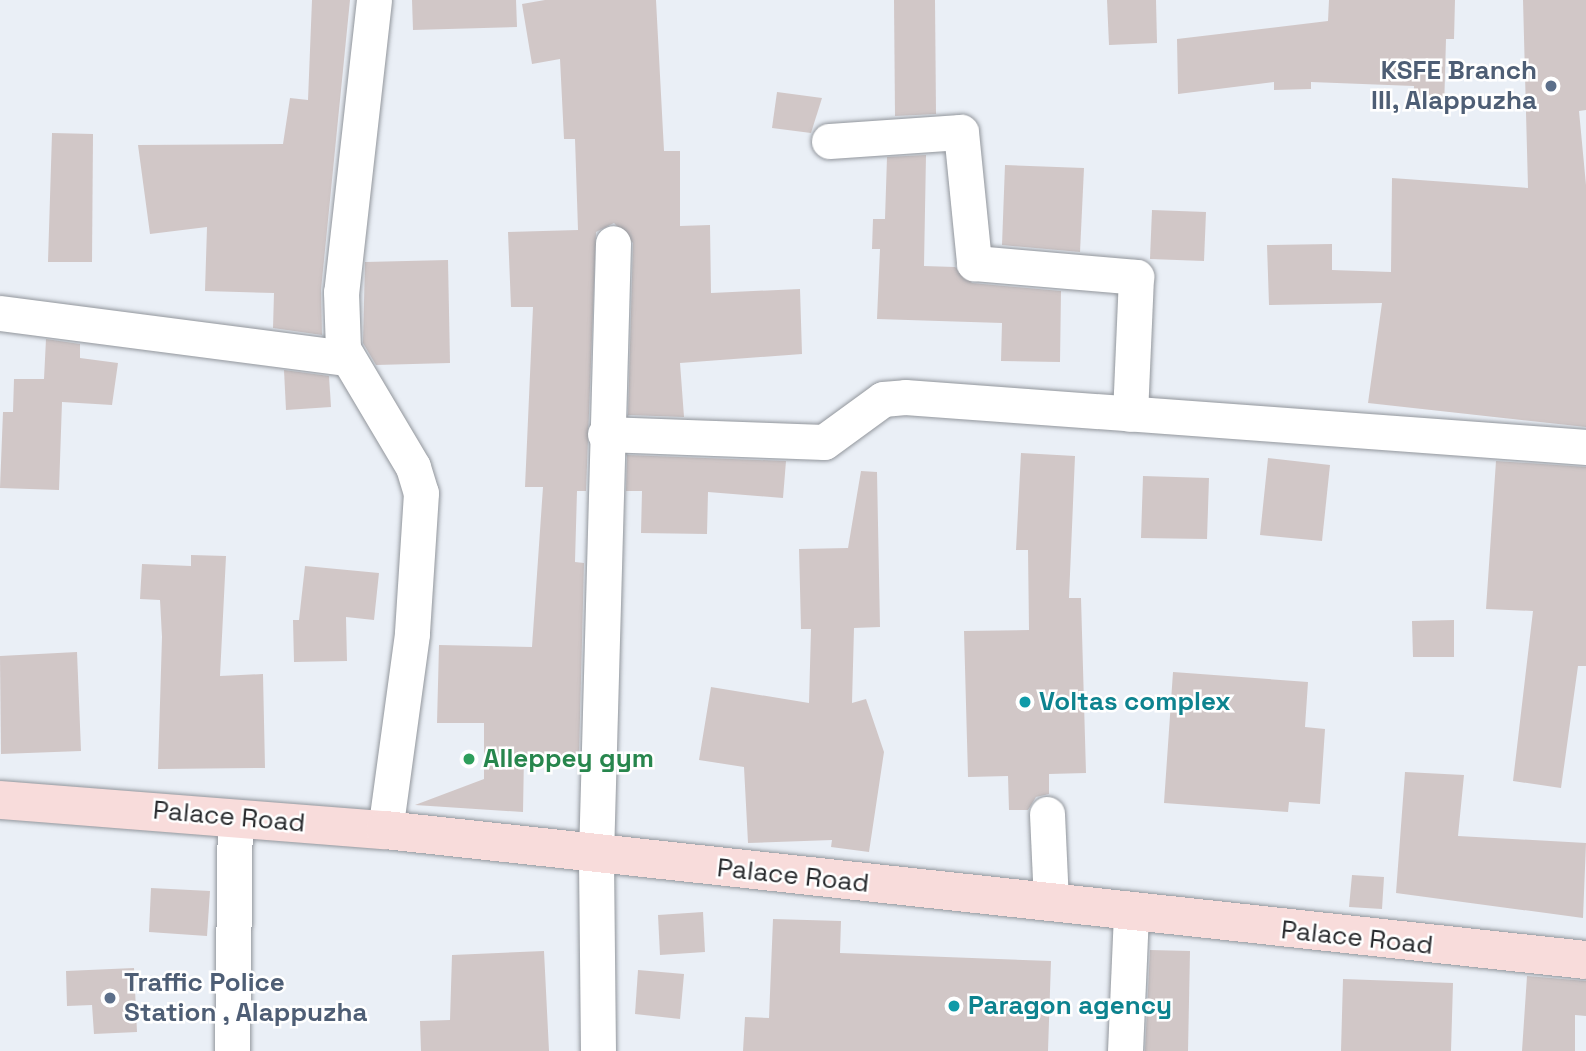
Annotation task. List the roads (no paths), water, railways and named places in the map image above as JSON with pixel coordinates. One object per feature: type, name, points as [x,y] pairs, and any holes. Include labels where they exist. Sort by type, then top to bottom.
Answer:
[{"type":"main road","name":"Palace Road","points":[[0,800],[385,830],[596,856],[1586,960]]},
{"type":"street","points":[[374,0],[341,292],[346,358],[413,467],[421,493],[412,634],[385,830]]},
{"type":"street","points":[[829,141],[961,132],[974,263],[1136,277],[1130,414]]},
{"type":"street","points":[[598,1051],[596,856],[612,243]]},
{"type":"street","points":[[0,313],[346,358]]},
{"type":"street","points":[[606,434],[824,442],[883,399],[905,397],[1586,447]]},
{"type":"street","points":[[1047,814],[1051,902]]},
{"type":"street","points":[[232,1051],[235,817]]},
{"type":"street","points":[[1125,1051],[1131,913]]},
{"type":"place","name":"KSFE Branch III, Alappuzha","points":[[1551,86]]},
{"type":"place","name":"Voltas complex","points":[[1025,702]]},
{"type":"place","name":"Alleppey gym","points":[[469,759]]},
{"type":"place","name":"Traffic Police Station , Alappuzha","points":[[110,998]]},
{"type":"place","name":"Paragon agency","points":[[954,1006]]}]
